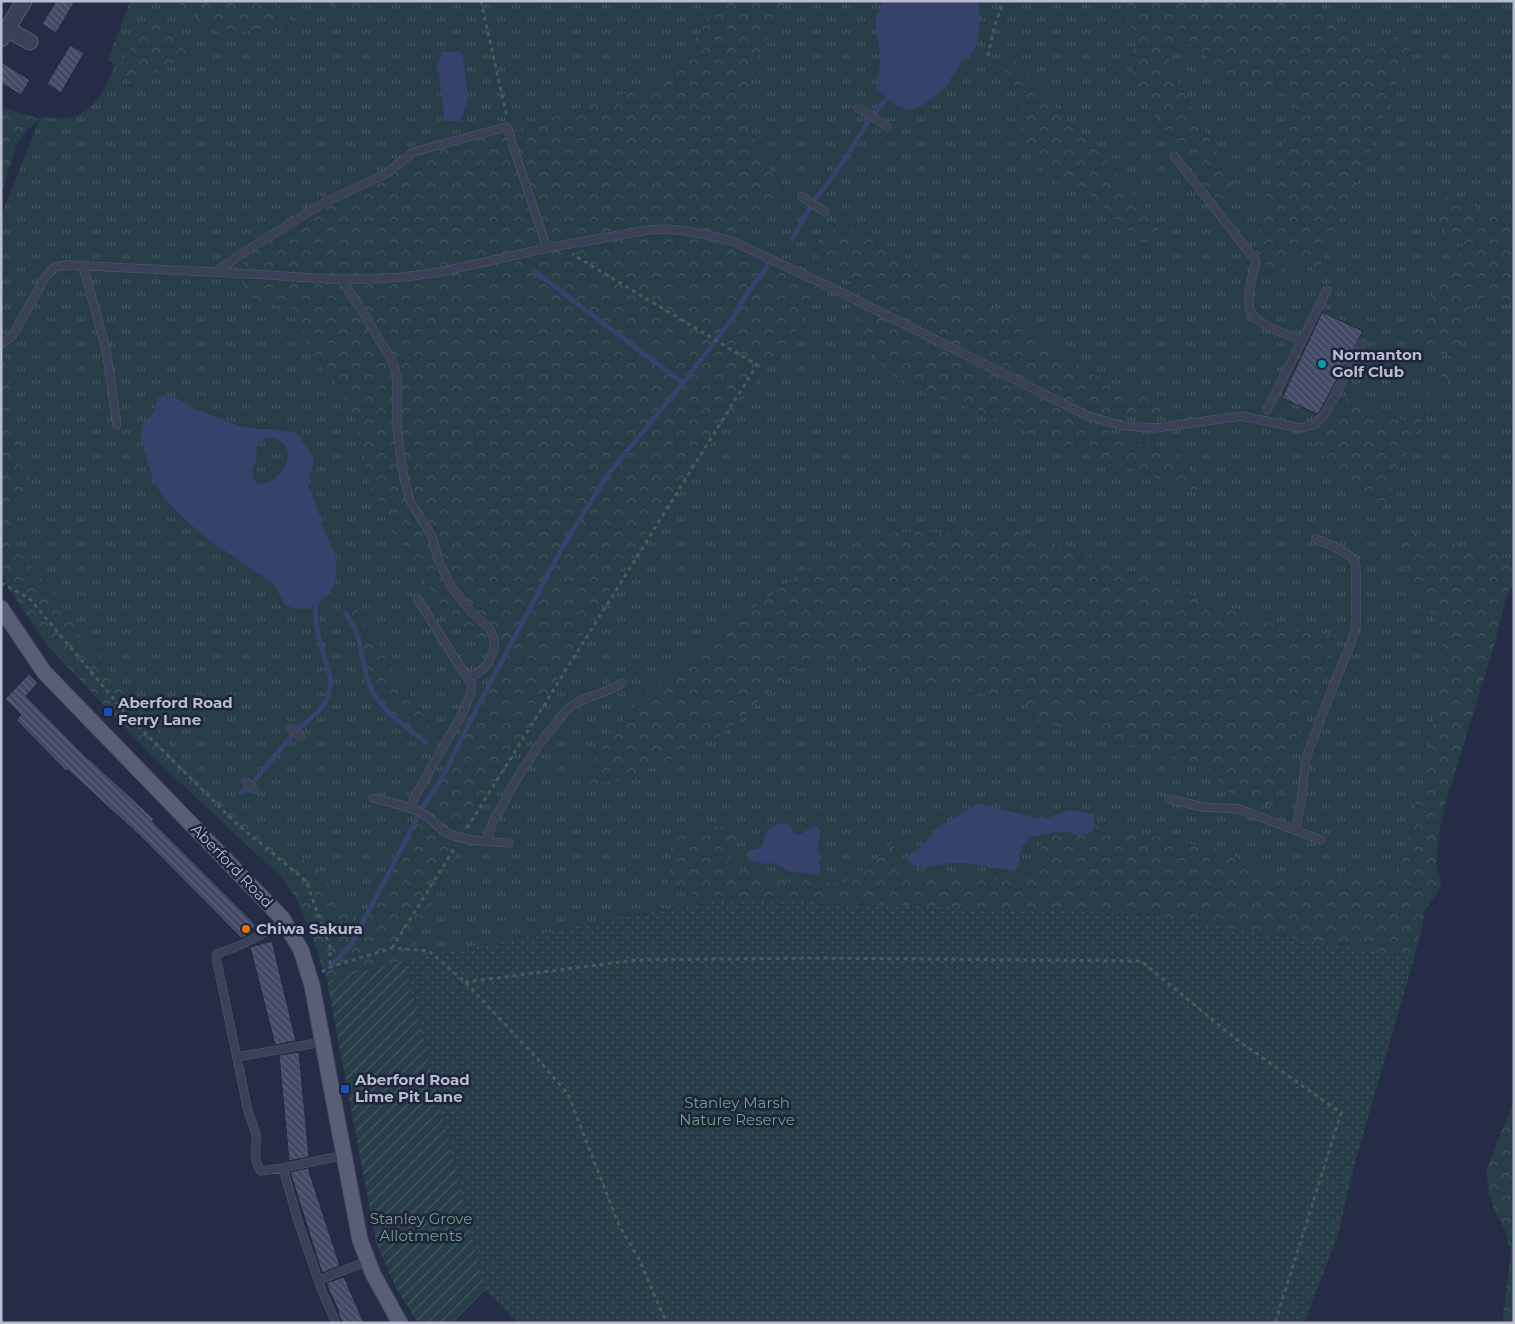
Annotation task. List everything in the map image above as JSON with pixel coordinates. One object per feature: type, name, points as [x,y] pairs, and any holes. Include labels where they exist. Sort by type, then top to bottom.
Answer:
[{"type":"main road","name":"Aberford Road","points":[[1,608],[44,672],[282,918],[301,950],[310,980],[323,1042],[360,1240],[368,1261],[400,1323]]},
{"type":"street","points":[[24,1],[4,34],[30,42]]},
{"type":"lane","points":[[860,109],[887,127]]},
{"type":"lane","points":[[216,272],[238,256],[325,202],[386,174],[413,152],[506,127],[547,248]]},
{"type":"lane","points":[[1174,156],[1256,261],[1249,299],[1250,311],[1254,318],[1284,334],[1302,340]]},
{"type":"lane","points":[[804,200],[823,211]]},
{"type":"lane","points":[[1,344],[10,338],[46,276],[55,267],[67,265],[370,279],[440,272],[547,248],[648,230],[666,229],[732,241],[826,285],[1088,416],[1124,426],[1155,428],[1241,416],[1301,428],[1315,424],[1325,414],[1362,343]]},
{"type":"lane","points":[[83,266],[106,349],[117,425]]},
{"type":"lane","points":[[341,279],[390,356],[397,375],[397,430],[404,478],[410,501],[432,537],[439,562],[451,586],[470,612],[489,628],[494,638],[494,649],[488,663],[480,672],[468,678]]},
{"type":"lane","points":[[1267,410],[1327,290]]},
{"type":"lane","points":[[1296,830],[1302,801],[1306,758],[1356,627],[1355,562],[1346,554],[1316,539]]},
{"type":"lane","points":[[412,809],[413,800],[463,712],[472,684],[417,598]]},
{"type":"lane","points":[[488,842],[488,833],[494,819],[505,802],[513,784],[538,744],[557,721],[568,708],[580,701],[615,688],[622,683]]},
{"type":"lane","points":[[291,728],[301,737]]},
{"type":"lane","points":[[246,782],[254,789]]},
{"type":"lane","points":[[373,798],[412,809],[425,816],[444,831],[462,837],[488,842],[509,843]]},
{"type":"lane","points":[[1170,799],[1203,807],[1239,809],[1321,840]]},
{"type":"lane","points":[[276,926],[258,938],[234,949],[217,954],[216,957],[248,1111],[256,1132],[258,1168],[261,1171],[282,1168],[344,1155]]},
{"type":"lane","points":[[237,1057],[323,1042]]},
{"type":"lane","points":[[282,1168],[297,1218],[336,1323]]},
{"type":"lane","points":[[319,1280],[368,1261]]},
{"type":"path","points":[[481,1],[509,127]]},
{"type":"path","points":[[988,56],[994,27],[1004,1]]},
{"type":"path","points":[[392,948],[757,365],[559,246]]},
{"type":"path","points":[[1,583],[29,598],[129,717],[235,822],[306,882],[330,947],[330,967],[392,948],[429,951],[465,982],[536,1057],[568,1094],[618,1223],[639,1259],[668,1323]]},
{"type":"path","points":[[465,982],[636,960],[824,958],[1141,961],[1236,1040],[1341,1113],[1275,1323]]},
{"type":"green space","name":"Normanton Golf Club","points":[[130,1],[1514,1],[1514,586],[1510,588],[1506,597],[1493,649],[1446,801],[1439,832],[1436,864],[1441,885],[1426,908],[1414,958],[721,899],[404,960],[327,981],[311,932],[297,900],[283,879],[154,758],[46,644],[1,575],[1,216],[40,118],[75,116],[90,107],[100,95],[115,65],[108,60]]},
{"type":"green space","points":[[174,1],[270,1],[297,24],[222,35]]},
{"type":"green space","points":[[328,1],[368,1],[370,4],[367,9],[336,14]]},
{"type":"green space","points":[[721,1],[786,1],[755,65],[750,82],[748,100],[753,135],[780,190],[732,241],[826,285],[799,326],[624,564],[467,833],[404,960],[327,981],[311,932],[297,900],[283,879],[154,758],[46,644],[1,575],[1,354],[6,353],[5,365],[13,397],[11,410],[13,424],[30,472],[30,486],[16,510],[10,538],[24,559],[49,586],[81,635],[162,736],[223,800],[258,828],[316,867],[359,928],[425,803],[441,780],[501,663],[464,633],[423,580],[371,488],[354,415],[343,393],[310,354],[296,309],[262,302],[244,291],[242,262],[261,244],[283,230],[410,164],[422,151],[499,129],[508,134],[578,108],[655,84],[670,75]]},
{"type":"green space","points":[[1127,1],[1296,1],[1314,7],[1356,44],[1373,50],[1385,46],[1398,33],[1406,29],[1413,33],[1412,44],[1360,177],[1318,271],[1292,257],[1279,272],[1260,262],[1256,255],[1261,211],[1299,96],[1251,90],[1234,85],[1220,76],[1208,58],[1201,52],[1188,45],[1175,42],[1170,43],[1166,51],[1172,72],[1231,177],[1233,188],[1230,198],[1228,202],[1220,203],[1190,167],[1146,104],[1129,60],[1137,41],[1128,19]]},
{"type":"green space","points":[[154,19],[168,25],[178,33],[195,56],[130,82],[119,64]]},
{"type":"green space","points":[[1010,59],[1019,63],[1073,128],[1102,155],[1127,189],[1156,217],[1158,237],[1152,243],[1137,240],[1092,197],[1059,185],[1020,143],[1024,109],[1007,76],[1004,65]]},
{"type":"green space","points":[[1,107],[40,119],[27,130],[17,144],[1,194]]},
{"type":"green space","points":[[1447,196],[1514,221],[1514,306],[1483,297],[1478,301],[1473,300],[1456,358],[1412,344],[1442,272],[1451,267],[1463,244],[1444,238],[1445,230],[1435,227]]},
{"type":"green space","points":[[832,230],[852,230],[873,239],[1031,329],[1070,359],[1115,389],[1138,391],[1164,408],[1149,419],[1130,415],[1108,434],[1135,443],[1175,449],[1197,480],[1199,488],[1191,490],[990,419],[966,407],[938,399],[887,371],[870,351],[862,334],[859,288],[833,271],[816,254],[818,240]]},
{"type":"green space","points":[[1442,368],[1452,372],[1447,384],[1423,418],[1381,512],[1355,494],[1310,441],[1335,420],[1348,396],[1361,405],[1409,422],[1441,380]]},
{"type":"green space","points":[[979,527],[1003,529],[1030,535],[1273,625],[1296,631],[1338,635],[1330,663],[1293,746],[1277,808],[1229,792],[1213,773],[1199,763],[1127,746],[1111,737],[1093,718],[1075,718],[1068,729],[1047,724],[1036,718],[1023,702],[905,679],[857,664],[836,662],[817,664],[798,670],[779,681],[739,721],[720,735],[680,756],[617,781],[591,785],[586,783],[586,773],[600,749],[635,706],[655,686],[741,616],[807,569],[842,549],[879,536],[924,531],[957,535]]},
{"type":"green space","points":[[1410,533],[1514,560],[1514,586],[1510,588],[1506,597],[1493,649],[1446,801],[1439,832],[1436,864],[1441,885],[1426,908],[1414,958],[1355,1162],[686,906],[700,884],[659,894],[669,882],[670,846],[685,833],[700,827],[736,829],[739,842],[731,847],[729,859],[732,865],[753,874],[774,873],[783,881],[793,883],[803,880],[812,873],[828,883],[842,883],[873,862],[899,836],[910,832],[896,844],[892,856],[895,869],[902,876],[907,878],[1027,881],[1035,877],[1038,870],[1042,840],[1036,823],[1059,817],[1227,851],[1275,880],[1305,874],[1332,873],[1398,877],[1426,760],[1443,663],[1440,629],[1393,547],[1400,538]]},
{"type":"green space","points":[[355,608],[434,732],[426,742],[394,717],[374,694],[366,675],[357,634],[346,613]]},
{"type":"green space","name":"Stanley Marsh Nature Reserve","points":[[721,899],[1142,914],[1414,958],[1355,1162],[1338,1235],[1304,1323],[518,1323],[485,1290],[404,960]]},
{"type":"green space","name":"Stanley Grove Allotments","points":[[404,960],[485,1290],[452,1323],[418,1323],[396,1288],[376,1242],[327,981]]},
{"type":"green space","points":[[1514,1100],[1514,1323],[1502,1323],[1511,1251],[1505,1230],[1494,1210],[1486,1171]]},
{"type":"water","points":[[885,1],[979,1],[980,25],[978,40],[973,52],[963,59],[945,88],[925,104],[910,110],[897,106],[876,88],[880,57],[876,20],[877,14]]},
{"type":"water","points":[[460,51],[463,56],[468,99],[461,121],[446,121],[444,118],[438,64],[442,52]]},
{"type":"water","points":[[165,395],[175,397],[190,407],[242,427],[297,433],[313,457],[308,485],[334,552],[337,566],[331,593],[312,607],[302,609],[285,605],[273,583],[206,538],[164,498],[153,480],[140,435],[143,423],[155,411],[158,398]],"holes":[[[264,438],[276,439],[284,444],[287,451],[287,460],[277,476],[269,482],[259,484],[253,478],[252,470],[256,461],[257,444]]]},
{"type":"water","points":[[978,803],[1040,819],[1070,810],[1095,814],[1093,832],[1080,836],[1064,831],[1030,837],[1022,846],[1017,870],[968,863],[949,863],[921,869],[908,861],[908,856],[922,845],[939,827]]},
{"type":"water","points":[[782,823],[790,824],[794,833],[799,835],[816,825],[820,835],[818,855],[821,870],[818,875],[788,872],[780,866],[771,863],[764,864],[751,861],[746,855],[749,850],[763,846],[768,830]]},
{"type":"building","points":[[56,1],[75,1],[56,33],[42,24]]},
{"type":"building","points":[[70,45],[84,53],[61,93],[47,84]]},
{"type":"building","points":[[1,62],[30,80],[21,95],[1,83]]},
{"type":"building","name":"Normanton Golf Club","points":[[1322,312],[1363,331],[1317,414],[1282,398]]},
{"type":"building","points":[[29,674],[38,683],[26,696],[88,759],[154,819],[152,821],[256,925],[245,937],[241,938],[139,835],[68,770],[66,771],[16,720],[21,715],[5,699]]},
{"type":"building","points":[[272,941],[296,1041],[275,1045],[250,947]]},
{"type":"building","points":[[299,1052],[309,1157],[289,1161],[279,1055]]},
{"type":"building","points":[[308,1168],[340,1266],[322,1273],[290,1172]]},
{"type":"building","points":[[344,1277],[364,1323],[342,1323],[326,1283]]},
{"type":"waterway","points":[[792,239],[814,201],[839,168],[869,120],[888,97]]},
{"type":"waterway","points":[[330,967],[351,945],[425,803],[441,780],[478,706],[573,529],[612,469],[683,383],[732,319],[744,298],[767,267]]},
{"type":"waterway","points":[[534,271],[683,383]]},
{"type":"waterway","points":[[241,792],[248,789],[292,735],[319,711],[327,700],[331,682],[317,629],[315,612],[317,604]]},
{"type":"waterway","points":[[346,613],[357,634],[366,675],[374,694],[394,717],[426,742]]},
{"type":"place","name":"Normanton Golf Club","points":[[1322,364]]},
{"type":"place","name":"Aberford Road Ferry Lane","points":[[108,712]]},
{"type":"place","name":"Chiwa Sakura","points":[[246,929]]},
{"type":"place","name":"Aberford Road Lime Pit Lane","points":[[345,1089]]}]
